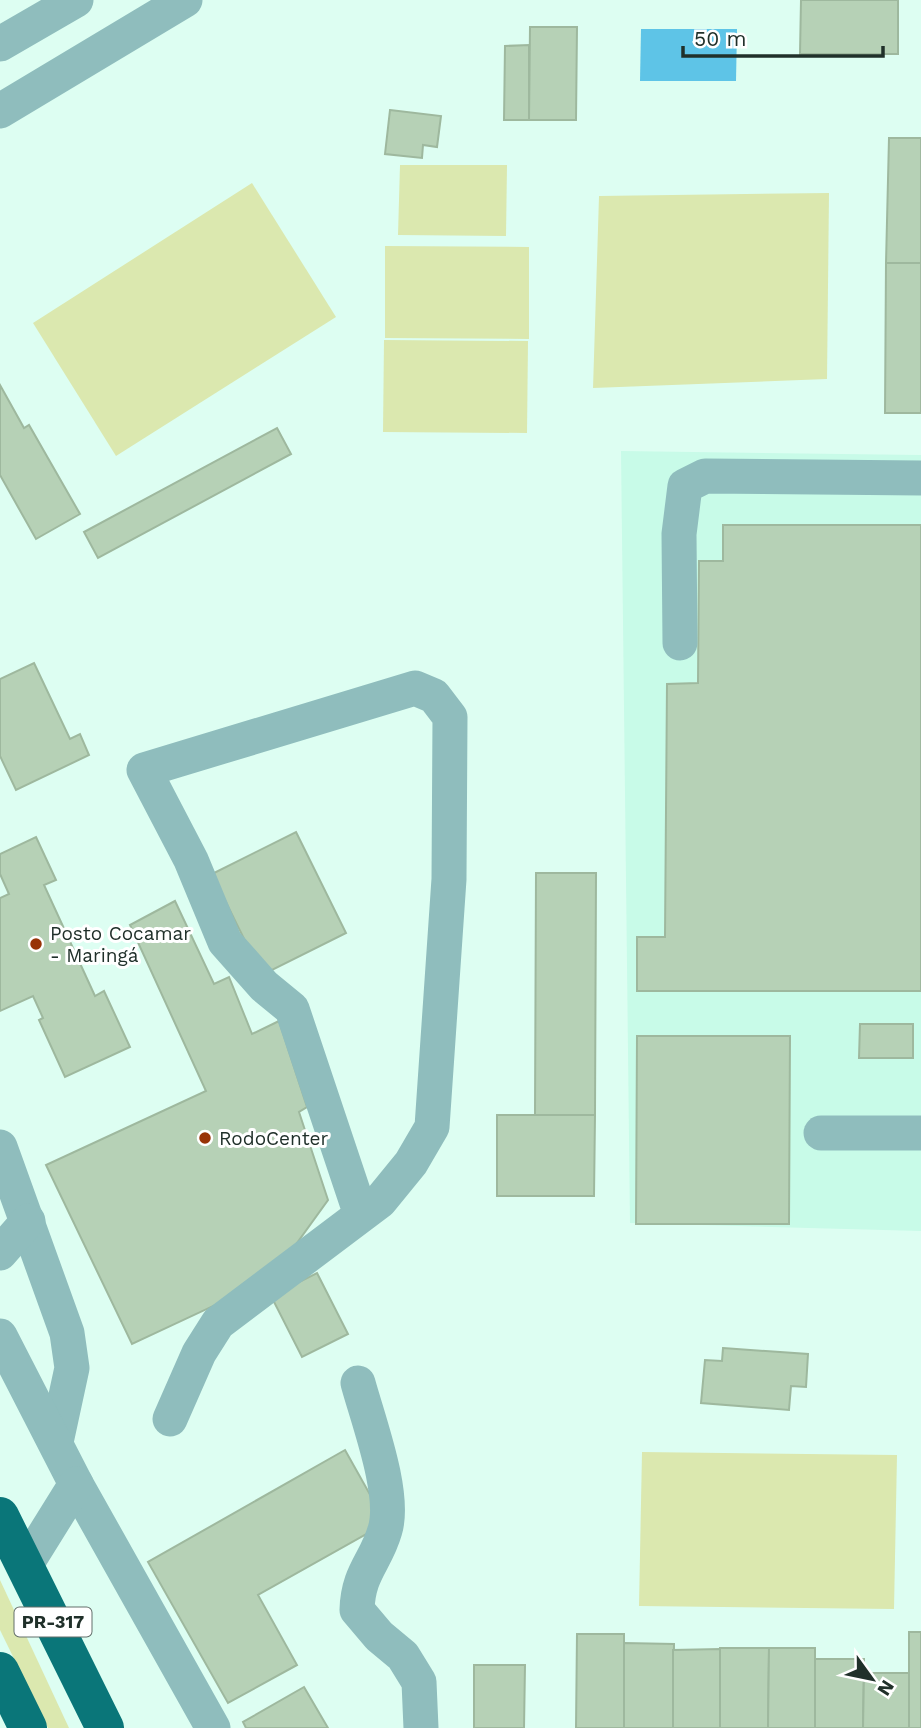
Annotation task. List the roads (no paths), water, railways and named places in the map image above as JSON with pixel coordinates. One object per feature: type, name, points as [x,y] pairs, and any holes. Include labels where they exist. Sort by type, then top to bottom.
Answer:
[{"type":"highway","name":"PR-317","points":[[0,1516],[105,1728]]},
{"type":"highway","points":[[0,1671],[28,1728]]},
{"type":"street","points":[[0,44],[76,0]]},
{"type":"street","points":[[0,111],[185,0]]},
{"type":"street","points":[[680,643],[679,534],[685,486],[705,476],[921,478]]},
{"type":"street","points":[[170,1419],[199,1353],[218,1323],[380,1201],[411,1163],[432,1127],[449,879],[450,717],[434,696],[415,688],[144,770],[191,860],[225,943],[264,986],[292,1009],[361,1215]]},
{"type":"street","points":[[821,1133],[921,1133]]},
{"type":"street","points":[[0,1147],[68,1333],[72,1368],[56,1443]]},
{"type":"street","points":[[0,1253],[28,1221]]},
{"type":"street","points":[[0,1336],[76,1484],[213,1728]]},
{"type":"street","points":[[358,1383],[385,1480],[386,1528],[358,1587],[357,1610],[379,1636],[404,1656],[419,1682],[421,1728]]},
{"type":"street","points":[[25,1566],[76,1484]]},
{"type":"water","points":[[641,29],[737,29],[736,81],[640,81]]},
{"type":"place","name":"Posto Cocamar - Maringá","points":[[36,944]]},
{"type":"place","name":"RodoCenter","points":[[205,1138]]}]
